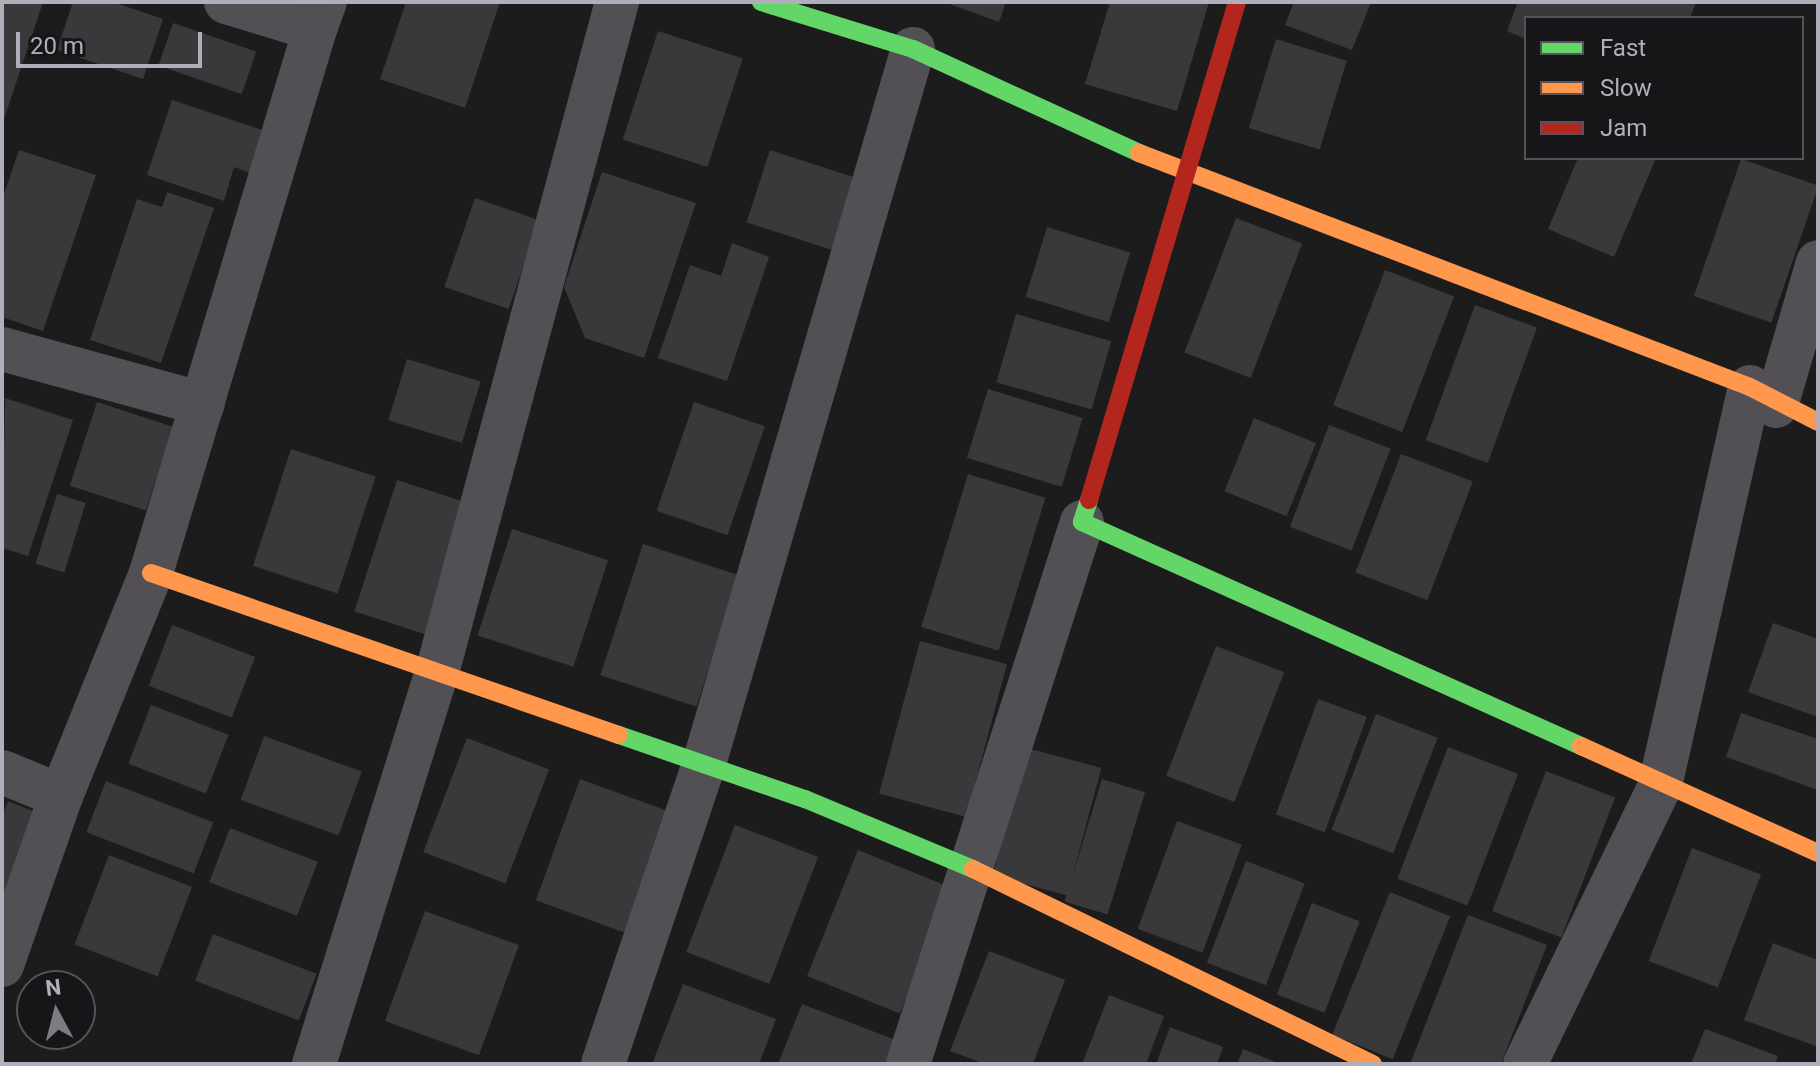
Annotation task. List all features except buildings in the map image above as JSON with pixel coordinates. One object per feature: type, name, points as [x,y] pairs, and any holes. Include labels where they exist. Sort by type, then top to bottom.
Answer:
[{"type":"street","points":[[2,965],[61,796],[151,573],[320,16],[226,2]]},
{"type":"street","points":[[314,1064],[438,669],[617,2]]},
{"type":"street","points":[[761,2],[913,49],[1181,172],[1763,396],[1818,422]]},
{"type":"street","points":[[908,1064],[1082,522],[1181,172],[1237,2]]},
{"type":"street","points":[[603,1064],[704,764],[913,49]]},
{"type":"street","points":[[1525,1064],[1660,786],[1763,396],[1818,262]]},
{"type":"street","points":[[2,349],[203,404]]},
{"type":"street","points":[[1082,522],[1660,786],[1818,853]]},
{"type":"street","points":[[151,573],[438,669],[704,764],[972,868],[1373,1064]]},
{"type":"street","points":[[2,772],[61,796]]},
{"type":"traffic: fast","points":[[761,2],[913,49],[1139,153]]},
{"type":"traffic: fast","points":[[1089,500],[1082,522],[1581,746]]},
{"type":"traffic: fast","points":[[619,735],[805,799],[973,869]]},
{"type":"traffic: slow","points":[[1139,153],[1750,387],[1818,422]]},
{"type":"traffic: slow","points":[[151,573],[619,735]]},
{"type":"traffic: slow","points":[[1581,746],[1818,853]]},
{"type":"traffic: slow","points":[[973,869],[1373,1064]]},
{"type":"traffic: jam","points":[[1089,500],[1237,2]]}]
